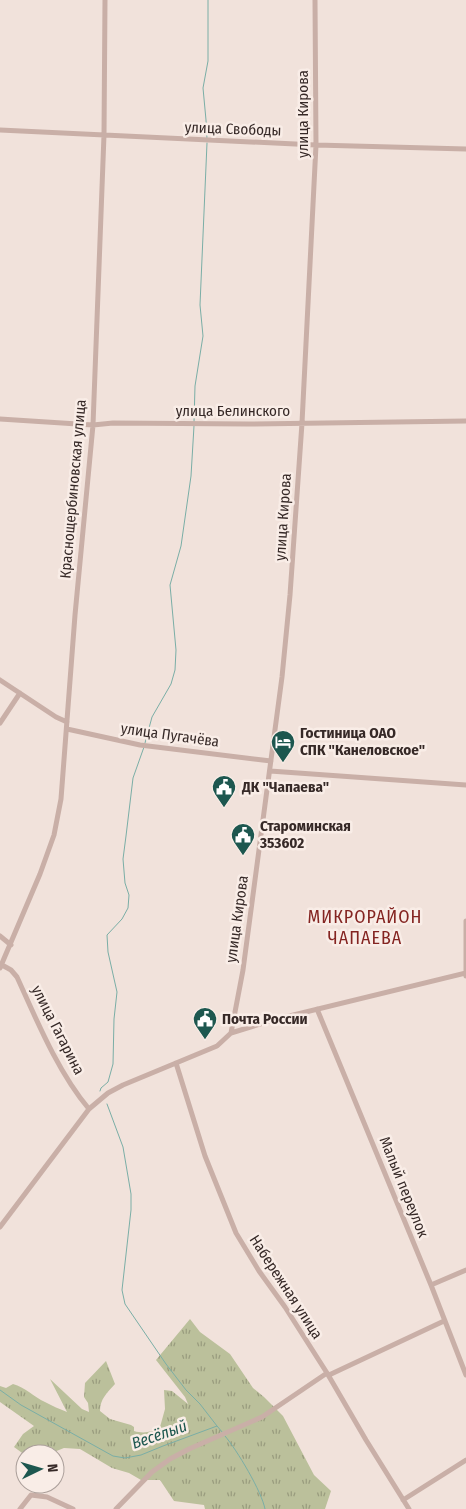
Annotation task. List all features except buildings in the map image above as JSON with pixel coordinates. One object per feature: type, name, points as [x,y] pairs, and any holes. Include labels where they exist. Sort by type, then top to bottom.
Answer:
[{"type":"street","name":"Краснощербиновская улица","points":[[1,967],[40,874],[54,835],[61,799],[75,615],[93,425],[104,135],[104,0]]},
{"type":"street","name":"улица Кирова","points":[[231,1033],[243,970],[282,677],[302,423],[316,145],[316,0]]},
{"type":"street","name":"улица Свободы","points":[[0,130],[202,141],[466,149]]},
{"type":"street","name":"улица Белинского","points":[[0,419],[93,425],[113,423],[466,421]]},
{"type":"street","points":[[0,680],[56,717],[67,722]]},
{"type":"street","points":[[0,723],[20,693]]},
{"type":"street","name":"улица Пугачёва","points":[[67,729],[140,745],[271,761]]},
{"type":"street","points":[[270,771],[466,785]]},
{"type":"street","points":[[0,1227],[89,1108],[108,1093],[217,1046],[231,1033],[317,1009],[466,974],[466,921]]},
{"type":"street","points":[[0,936],[11,945]]},
{"type":"street","name":"улица Гагарина","points":[[1,967],[11,970],[17,977],[46,1040],[79,1096],[89,1108]]},
{"type":"street","name":"Малый переулок","points":[[317,1009],[466,1375]]},
{"type":"street","name":"Набережная улица","points":[[176,1063],[204,1156],[236,1233],[259,1271],[285,1307],[328,1374],[409,1509]]},
{"type":"street","points":[[431,1286],[466,1270]]},
{"type":"street","points":[[116,1509],[152,1472],[170,1459],[188,1449],[262,1417],[328,1374],[444,1321]]},
{"type":"street","points":[[404,1500],[466,1460]]},
{"type":"street","points":[[20,1509],[31,1495],[47,1498],[73,1509]]},
{"type":"green space","points":[[190,1319],[200,1332],[230,1354],[253,1388],[283,1416],[314,1475],[331,1491],[325,1509],[205,1509],[204,1505],[174,1501],[160,1480],[141,1480],[129,1473],[112,1468],[80,1449],[65,1448],[65,1444],[16,1444],[23,1434],[34,1426],[0,1402],[0,1386],[6,1388],[13,1384],[17,1385],[41,1400],[67,1412],[50,1379],[82,1409],[89,1412],[88,1403],[84,1397],[85,1383],[106,1361],[115,1384],[103,1400],[100,1411],[110,1419],[131,1425],[134,1427],[134,1431],[148,1432],[160,1427],[165,1409],[164,1390],[172,1391],[188,1404],[185,1397],[156,1360]]},
{"type":"waterway","points":[[207,139],[203,88],[208,61],[208,0]]},
{"type":"waterway","points":[[194,422],[195,386],[203,336],[200,305],[207,143]]},
{"type":"waterway","points":[[145,743],[152,717],[171,684],[175,670],[176,650],[170,585],[181,546],[191,476],[194,426]]},
{"type":"waterway","points":[[100,1091],[108,1082],[113,1064],[117,992],[108,952],[107,935],[122,919],[128,908],[129,895],[125,883],[123,859],[133,778],[144,747]]},
{"type":"waterway","points":[[107,1104],[123,1147],[131,1194],[122,1290],[125,1304],[166,1364],[217,1426]]},
{"type":"waterway","name":"Весёлый","points":[[0,1390],[21,1405],[113,1456],[125,1458],[141,1455],[217,1426],[223,1433]]},
{"type":"waterway","name":"Весёлый","points":[[225,1436],[248,1471],[265,1509]]},
{"type":"place","name":"Гостиница ОАО СПК \"Канеловское\"","points":[[283,763]]},
{"type":"place","name":"ДК \"Чапаева\"","points":[[224,808]]},
{"type":"place","name":"Староминская 353602","points":[[243,856]]},
{"type":"place","name":"Почта России","points":[[205,1040]]},
{"type":"district","name":"МИКРОРАЙОН ЧАПАЕВА","points":[[365,928]]}]
